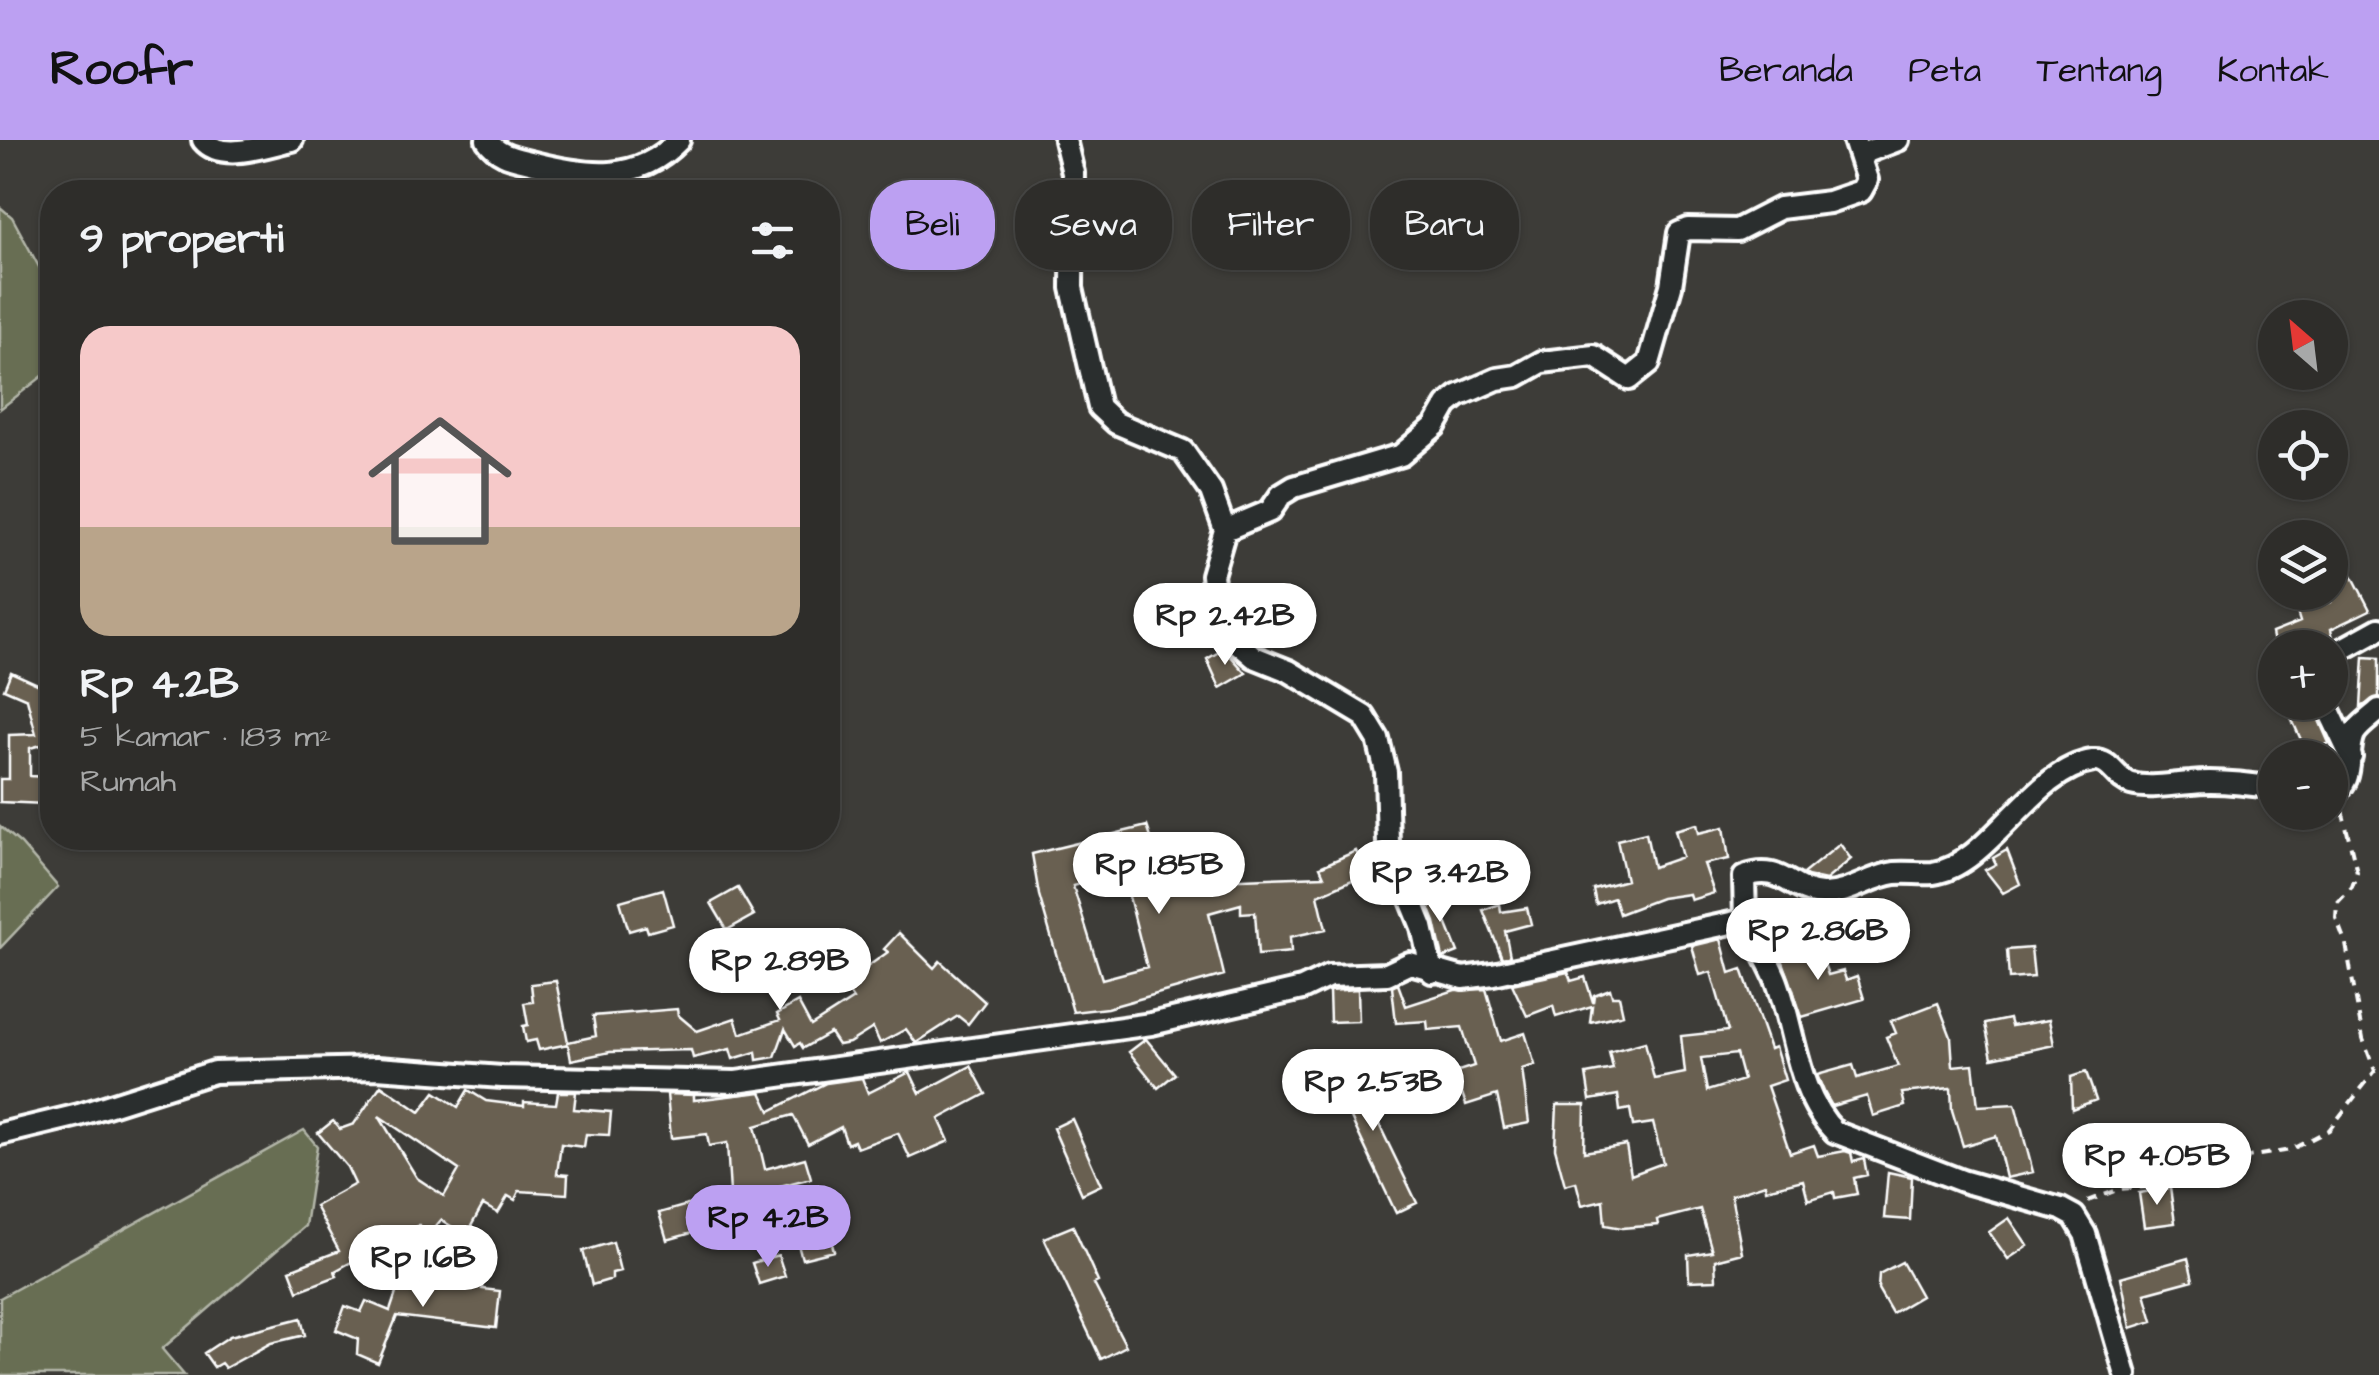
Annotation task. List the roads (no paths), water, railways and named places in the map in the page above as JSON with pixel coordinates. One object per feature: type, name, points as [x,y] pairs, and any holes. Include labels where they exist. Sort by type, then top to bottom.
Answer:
[{"type":"street","points":[[203,140],[214,150],[226,151],[292,140]]},
{"type":"street","points":[[487,140],[497,153],[511,157],[579,174],[612,175],[641,168],[679,140]]},
{"type":"street","points":[[1225,530],[1270,512],[1291,488],[1391,460],[1410,450],[1436,426],[1452,400],[1486,383],[1518,376],[1550,360],[1590,356],[1602,359],[1629,379],[1648,364],[1672,286],[1680,233],[1688,229],[1738,230],[1780,208],[1829,202],[1862,190],[1867,180],[1856,148],[1898,140]]},
{"type":"street","points":[[1069,141],[1074,174],[1072,288],[1099,408],[1116,423],[1183,452],[1212,490],[1225,530],[1212,575],[1219,612],[1233,639],[1254,657],[1289,670],[1364,716],[1378,739],[1386,772],[1388,843],[1422,926],[1432,972]]},
{"type":"street","points":[[2348,646],[2379,629]]},
{"type":"street","points":[[2348,771],[2354,734],[2379,710]]},
{"type":"street","points":[[2334,720],[2351,757]]},
{"type":"street","points":[[2126,1375],[2085,1234],[2074,1216],[1962,1181],[1835,1132],[1822,1119],[1812,1100],[1776,981],[1745,920],[1744,877],[1756,872],[1778,874],[1822,894],[1858,887],[1891,874],[1936,873],[1964,862],[2044,787],[2093,761],[2104,762],[2128,784],[2209,782],[2258,786]]},
{"type":"street","points":[[0,1134],[79,1115],[214,1072],[377,1068],[502,1077],[736,1082],[1151,1024],[1302,990],[1329,976],[1387,974],[1410,964],[1462,978],[1492,974],[1745,920]]}]
